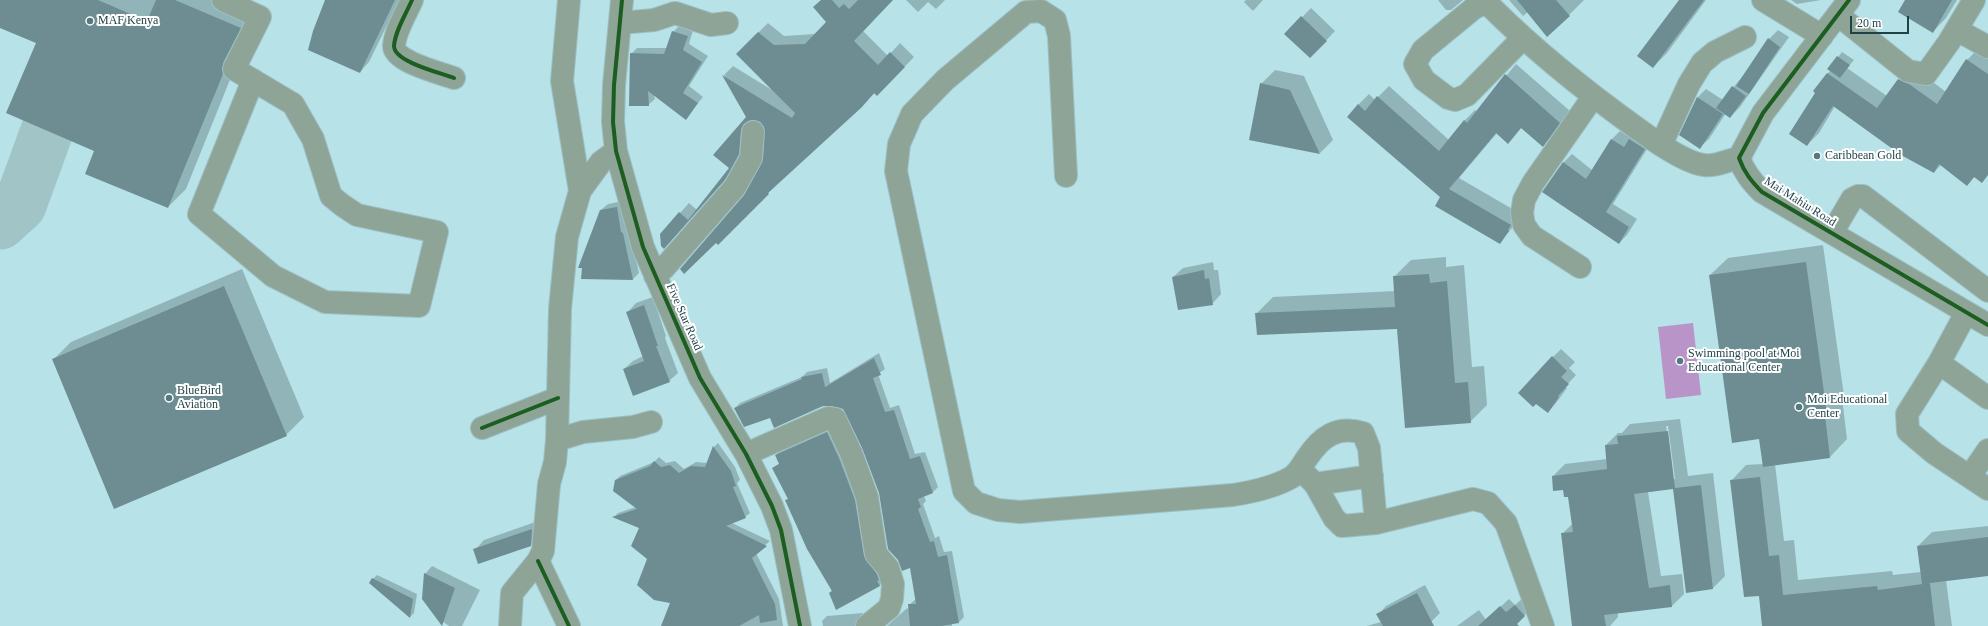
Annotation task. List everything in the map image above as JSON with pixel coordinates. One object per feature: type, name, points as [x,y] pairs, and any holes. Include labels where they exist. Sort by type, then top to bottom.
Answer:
[{"type":"street","points":[[223,0],[260,17],[234,69],[253,80],[293,104],[313,139],[331,196],[357,214],[437,232],[419,306],[325,302],[273,276],[199,214],[253,80]]},
{"type":"street","points":[[412,0],[396,35],[395,52],[398,56],[409,62],[454,78]]},
{"type":"street","points":[[569,0],[562,81],[580,191]]},
{"type":"street","name":"Five Star Road","points":[[622,0],[614,85],[613,122],[616,151],[643,247],[700,378],[746,454],[765,491],[781,530],[800,626]]},
{"type":"street","points":[[1763,0],[1822,36]]},
{"type":"street","points":[[1522,39],[1467,96],[1461,98],[1448,98],[1424,80],[1415,64],[1423,50],[1477,5],[1489,5],[1522,39],[1593,97],[1661,145],[1695,163],[1704,166],[1739,158],[1763,113],[1844,7],[1908,71],[1918,74],[1926,74],[1957,30],[1974,0]]},
{"type":"street","points":[[1066,176],[1059,36],[1055,20],[1041,11],[1026,12],[945,80],[912,114],[899,144],[896,171],[964,491],[976,503],[998,510],[1020,512],[1233,495],[1286,480],[1293,476],[1372,476]]},
{"type":"street","points":[[620,23],[654,20],[675,13],[711,25],[727,24]]},
{"type":"street","points":[[1957,30],[1988,47]]},
{"type":"street","points":[[1661,145],[1689,84],[1702,64],[1716,52],[1745,37]]},
{"type":"street","points":[[1580,267],[1532,236],[1524,224],[1522,213],[1524,200],[1533,183],[1593,97]]},
{"type":"street","points":[[655,276],[664,268],[735,187],[751,158],[752,132]]},
{"type":"street","points":[[510,626],[512,593],[538,561],[543,551],[549,484],[555,462],[557,440],[560,309],[566,244],[574,206],[580,191],[601,162],[616,151]]},
{"type":"street","name":"Mai Mahiu Road","points":[[1739,158],[1748,178],[1762,192],[1988,325]]},
{"type":"street","points":[[1832,233],[1852,199],[1858,196],[1863,196],[1988,291]]},
{"type":"street","points":[[1966,313],[1939,363],[1907,414],[1908,431],[1934,453],[1988,489]]},
{"type":"street","points":[[1939,363],[1988,398]]},
{"type":"street","points":[[482,428],[558,398]]},
{"type":"street","points":[[746,454],[828,418],[835,419],[851,453],[867,497],[876,554],[888,568],[893,584],[892,599],[889,608],[867,626]]},
{"type":"street","points":[[557,440],[583,432],[633,427],[651,422]]},
{"type":"street","points":[[1307,476],[1318,443],[1333,433],[1350,429],[1363,433],[1369,448],[1376,523]]},
{"type":"street","points":[[1970,476],[1988,450]]},
{"type":"street","points":[[1307,476],[1334,518],[1342,526],[1376,523],[1473,498],[1488,503],[1506,524],[1543,626]]},
{"type":"street","points":[[538,561],[569,626]]},
{"type":"shaded area","name":"Swimming pool at Moi Educational Center","points":[[1693,323],[1701,395],[1666,399],[1658,327]]},
{"type":"building","points":[[0,0],[98,0],[147,21],[156,0],[175,0],[241,28],[223,63],[223,74],[168,208],[85,174],[94,151],[6,113],[36,43],[0,28]]},
{"type":"building","points":[[325,0],[395,0],[360,73],[308,50],[313,31]]},
{"type":"building","points":[[821,0],[832,0],[839,8],[844,4],[849,9],[858,0],[893,0],[854,41],[878,65],[890,52],[905,67],[877,96],[874,93],[862,107],[768,193],[769,194],[718,245],[716,243],[684,274],[680,269],[744,195],[763,159],[764,127],[760,122],[754,120],[748,121],[743,125],[741,131],[739,154],[725,180],[664,249],[661,246],[660,234],[679,212],[688,220],[729,168],[713,155],[746,117],[722,75],[792,118],[795,113],[736,54],[758,32],[774,45],[805,44],[826,22],[813,7]]},
{"type":"building","points":[[1517,0],[1556,0],[1570,16],[1547,37]]},
{"type":"building","points":[[1679,0],[1704,0],[1653,68],[1637,56]]},
{"type":"building","points":[[1905,0],[1952,0],[1933,33],[1898,12]]},
{"type":"building","points":[[1301,16],[1327,41],[1310,58],[1284,34]]},
{"type":"building","points":[[672,31],[688,36],[683,50],[702,62],[683,93],[698,103],[686,120],[648,91],[649,106],[629,106],[630,53],[664,54]]},
{"type":"building","points":[[1768,38],[1780,47],[1749,94],[1736,86]]},
{"type":"building","points":[[1837,56],[1850,65],[1840,78],[1827,69]]},
{"type":"building","points":[[1966,59],[1988,74],[1988,175],[1982,183],[1974,177],[1967,186],[1939,164],[1934,173],[1901,155],[1833,106],[1807,146],[1789,134],[1815,93],[1813,91],[1827,73],[1877,108],[1898,79],[1909,84],[1937,104]]},
{"type":"building","points":[[1505,74],[1560,123],[1543,147],[1521,128],[1508,144],[1496,133],[1449,189],[1511,225],[1508,230],[1509,231],[1500,244],[1435,206],[1440,197],[1347,117],[1358,104],[1365,111],[1377,96],[1439,151],[1464,120],[1467,123]]},
{"type":"building","points":[[1260,83],[1290,90],[1320,154],[1249,140]]},
{"type":"building","points":[[1732,86],[1746,96],[1730,118],[1716,108]]},
{"type":"building","points":[[1697,97],[1723,114],[1700,149],[1679,135]]},
{"type":"building","points":[[1611,139],[1624,147],[1629,139],[1645,149],[1606,212],[1629,227],[1619,244],[1542,192],[1563,162],[1586,179]]},
{"type":"building","points":[[617,207],[621,232],[623,233],[633,280],[581,279],[582,268],[578,268],[600,210]]},
{"type":"building","points":[[1806,262],[1827,414],[1825,415],[1830,458],[1763,467],[1759,439],[1732,443],[1709,275]]},
{"type":"building","points":[[1204,270],[1205,279],[1209,278],[1213,305],[1178,310],[1172,277]]},
{"type":"building","points":[[1429,274],[1430,283],[1447,281],[1455,383],[1468,382],[1471,423],[1405,428],[1397,329],[1257,335],[1255,313],[1395,307],[1393,276]]},
{"type":"building","name":"BlueBird Aviation","points":[[224,286],[287,436],[114,509],[52,359]]},
{"type":"building","points":[[644,305],[658,346],[656,346],[670,382],[633,396],[623,369],[644,361],[626,312]]},
{"type":"building","points":[[1552,356],[1567,371],[1561,377],[1569,384],[1558,396],[1559,397],[1548,413],[1536,404],[1533,407],[1518,393]]},
{"type":"building","points":[[874,358],[881,375],[873,378],[885,412],[894,410],[910,459],[920,456],[933,493],[918,499],[921,507],[918,509],[930,542],[934,541],[938,557],[947,555],[959,623],[941,626],[910,626],[908,604],[916,604],[910,568],[902,571],[898,560],[888,549],[879,493],[862,448],[843,409],[823,406],[774,428],[770,418],[744,427],[734,408],[802,379],[801,377],[822,373],[825,387]]},
{"type":"building","points":[[1668,431],[1675,488],[1701,485],[1713,589],[1686,593],[1673,489],[1634,494],[1649,588],[1670,585],[1672,607],[1604,615],[1606,626],[1572,626],[1561,533],[1573,532],[1568,497],[1564,497],[1563,490],[1553,491],[1552,476],[1607,469],[1605,445],[1618,444],[1617,436]]},
{"type":"building","points":[[827,432],[855,500],[864,556],[877,574],[879,580],[877,581],[880,586],[836,610],[829,593],[832,591],[807,549],[785,500],[788,499],[772,468],[779,464],[775,455]]},
{"type":"building","points":[[713,446],[731,471],[736,486],[733,487],[746,518],[726,526],[767,546],[752,558],[775,604],[777,620],[760,623],[759,615],[739,626],[661,626],[670,603],[654,600],[637,585],[647,559],[631,546],[639,528],[612,517],[637,509],[613,491],[615,480],[650,466],[654,461],[661,467],[670,465],[679,473],[691,466],[705,467]]},
{"type":"building","points":[[1760,477],[1769,556],[1779,555],[1783,595],[1877,586],[1878,590],[1930,583],[1935,626],[1762,626],[1759,596],[1744,597],[1730,480]]},
{"type":"building","points":[[532,529],[531,546],[478,564],[473,549]]},
{"type":"building","points":[[1988,537],[1988,576],[1922,584],[1917,546]]},
{"type":"building","points":[[424,573],[455,588],[442,626],[422,599]]},
{"type":"building","points":[[372,578],[413,599],[410,618],[369,583]]},
{"type":"building","points":[[1417,593],[1434,626],[1383,626],[1376,614]]},
{"type":"building","points":[[1515,605],[1525,616],[1517,624],[1519,626],[1478,626],[1500,606],[1506,612]]},
{"type":"taxiway","points":[[0,223],[20,205],[47,131]]},
{"type":"cycle path","points":[[412,0],[396,34],[394,46],[396,52],[410,62],[454,78]]},
{"type":"cycle path","points":[[622,0],[614,85],[613,122],[616,151],[643,247],[700,378],[746,454],[772,506],[781,530],[800,626]]},
{"type":"cycle path","points":[[1849,0],[1763,113],[1739,158],[1743,168],[1754,184],[1762,192],[1988,325]]},
{"type":"cycle path","points":[[482,428],[558,398]]},
{"type":"cycle path","points":[[538,561],[569,626]]},
{"type":"place","name":"MAF Kenya","points":[[90,21]]},
{"type":"place","name":"Caribbean Gold","points":[[1817,156]]},
{"type":"place","name":"Swimming pool at Moi Educational Center","points":[[1680,361]]},
{"type":"place","name":"BlueBird Aviation","points":[[169,398]]},
{"type":"place","name":"Moi Educational Center","points":[[1799,407]]}]
